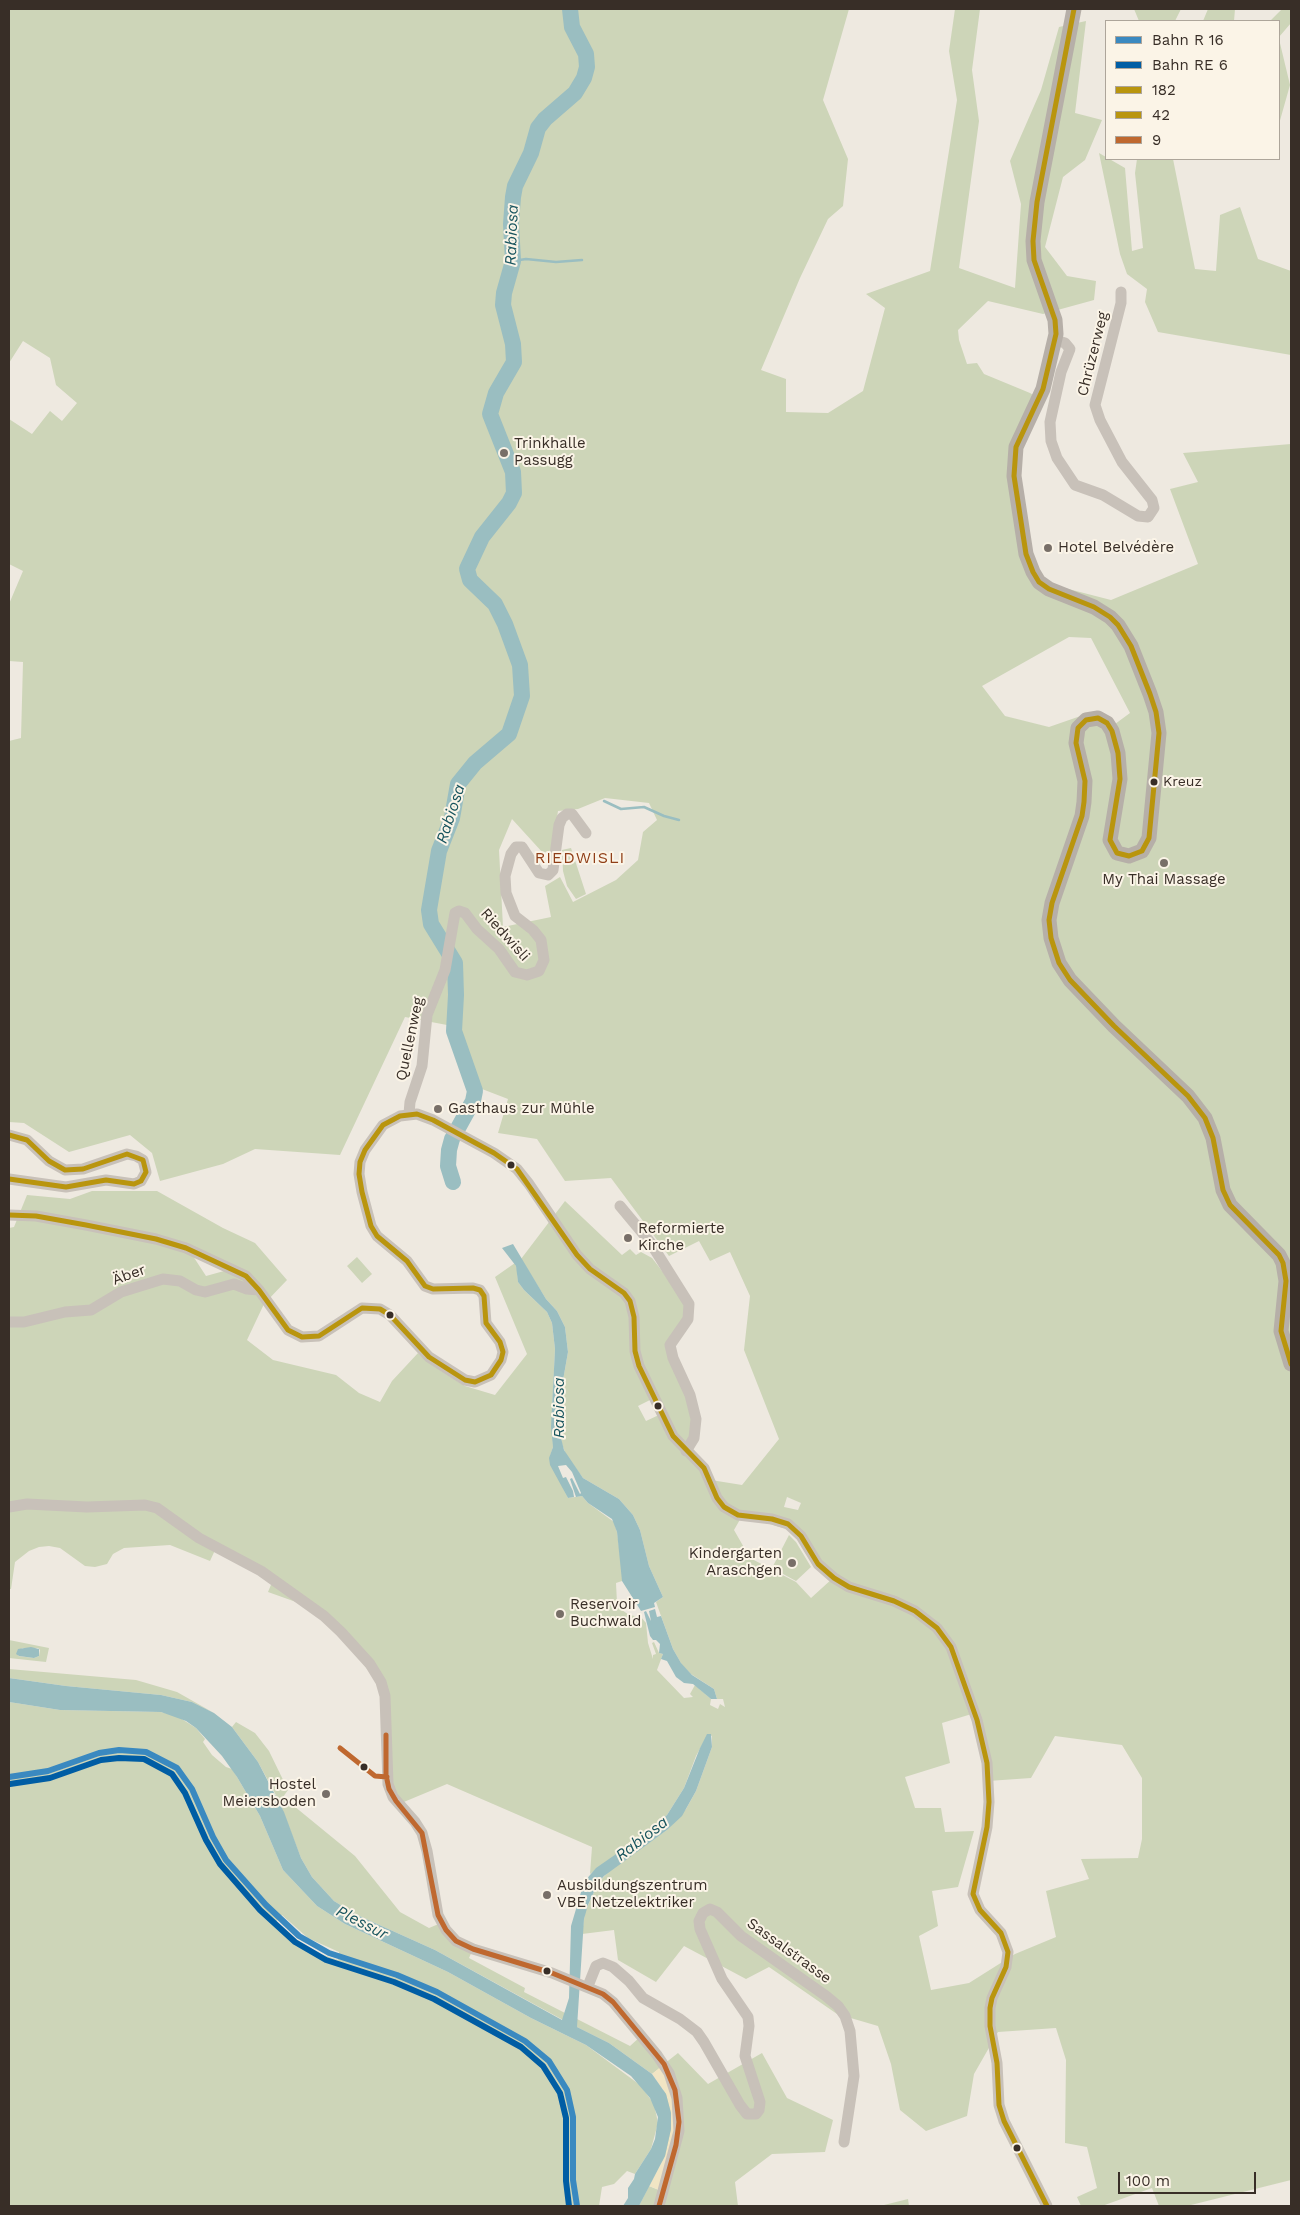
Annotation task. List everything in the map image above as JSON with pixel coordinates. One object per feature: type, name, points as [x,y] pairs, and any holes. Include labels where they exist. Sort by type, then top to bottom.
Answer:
[{"type":"main road","points":[[1074,9],[1037,202],[1033,241],[1034,260],[1055,320],[1054,340],[1043,389],[1016,447],[1013,463],[1026,554],[1033,572],[1044,586],[1100,610],[1110,617],[1123,631],[1150,694],[1156,712],[1159,733],[1149,838],[1142,851],[1129,856],[1117,853],[1110,840],[1120,779],[1118,753],[1112,731],[1107,724],[1098,718],[1086,720],[1078,728],[1076,743],[1085,781],[1084,802],[1082,816],[1054,894],[1050,920],[1051,938],[1059,963],[1070,980],[1082,994],[1188,1096],[1205,1118],[1213,1138],[1223,1190],[1230,1205],[1278,1255],[1283,1263],[1286,1281],[1281,1331],[1291,1364]]},
{"type":"street","name":"Chrüzerweg","points":[[1054,340],[1065,342],[1070,349],[1061,372],[1050,422],[1050,436],[1057,458],[1075,485],[1103,495],[1138,516],[1148,517],[1154,508],[1152,500],[1122,462],[1100,420],[1095,405],[1121,303],[1120,292]]},
{"type":"street","name":"Riedwisli","points":[[456,912],[465,913],[477,929],[499,949],[515,972],[522,975],[532,974],[541,969],[544,956],[541,940],[533,930],[515,916],[506,893],[507,868],[513,850],[518,846],[523,848],[539,873],[548,875],[553,868],[559,825],[562,818],[567,814],[573,815],[586,833]]},
{"type":"street","name":"Quellenweg","points":[[409,1114],[410,1102],[422,1066],[427,1015],[446,962],[450,934],[456,912]]},
{"type":"street","points":[[9,1215],[36,1216],[176,1245],[246,1276],[259,1290],[288,1330],[302,1337],[319,1336],[362,1308],[376,1308],[390,1315],[430,1357],[470,1382],[486,1379],[502,1356],[502,1345],[486,1323],[485,1300],[480,1290],[467,1287],[433,1289],[425,1286],[407,1261],[381,1240],[371,1226],[360,1180],[362,1156],[375,1134],[383,1125],[394,1118],[409,1114],[421,1115],[504,1159],[517,1169],[577,1255],[590,1268],[627,1296],[633,1312],[634,1344],[639,1366],[671,1432],[686,1451],[704,1468],[718,1498],[727,1510],[742,1516],[772,1519],[788,1524],[801,1536],[818,1564],[834,1578],[849,1586],[894,1601],[915,1611],[937,1628],[953,1652],[979,1727],[988,1769],[988,1811],[984,1846],[974,1886],[974,1898],[980,1910],[1000,1933],[1008,1952],[1006,1967],[992,1998],[990,2008],[990,2026],[997,2064],[999,2105],[1004,2121],[1047,2206]]},
{"type":"street","points":[[9,1135],[27,1140],[49,1162],[66,1170],[83,1169],[127,1154],[143,1160],[146,1172],[141,1181],[134,1184],[106,1180],[66,1188],[9,1179]]},
{"type":"street","points":[[620,1206],[650,1242],[689,1304],[688,1319],[672,1341],[670,1348],[690,1395],[696,1419],[694,1438],[686,1451]]},
{"type":"street","name":"Äber","points":[[9,1322],[24,1322],[65,1312],[91,1310],[121,1292],[163,1280],[180,1281],[196,1290],[205,1292],[234,1284],[247,1289],[259,1290]]},
{"type":"street","points":[[9,1507],[27,1504],[87,1507],[145,1505],[157,1508],[199,1538],[261,1571],[341,1632],[370,1664],[377,1675],[384,1696],[386,1777],[393,1797],[422,1833],[438,1915],[449,1934],[460,1943],[472,1949],[538,1968],[599,1991],[610,1999],[658,2055],[669,2073],[675,2090],[679,2114],[678,2139],[659,2206]]},
{"type":"street","name":"Sassalstrasse","points":[[586,1986],[596,1966],[603,1963],[613,1967],[626,1978],[643,1998],[680,2019],[697,2032],[740,2105],[747,2114],[756,2114],[759,2110],[760,2102],[744,2054],[749,2026],[748,2017],[722,1979],[700,1929],[699,1921],[703,1913],[710,1909],[717,1912],[741,1936],[826,1996],[846,2016],[850,2031],[854,2076],[844,2142]]},
{"type":"green space","points":[[9,9],[849,9],[823,100],[848,159],[843,206],[828,219],[800,278],[761,370],[786,379],[786,412],[828,413],[863,391],[885,308],[866,294],[930,271],[957,100],[949,51],[955,9],[980,9],[972,70],[979,121],[959,268],[1015,288],[1021,204],[1010,161],[1041,90],[1059,27],[1086,21],[1075,113],[1102,120],[1085,160],[1063,177],[1045,247],[1067,276],[1096,281],[1094,300],[1043,314],[988,301],[958,330],[959,340],[967,364],[977,363],[984,374],[1030,393],[1044,402],[1018,452],[1028,556],[1045,583],[1111,600],[1198,564],[1170,489],[1198,482],[1183,453],[1291,444],[1291,2180],[1187,2206],[1159,2206],[1152,2188],[1102,2206],[1081,2206],[1077,2197],[1097,2188],[1087,2147],[1065,2143],[1066,2060],[1056,2028],[998,2032],[974,2074],[967,2116],[926,2131],[900,2110],[891,2064],[878,2026],[837,2014],[769,1967],[746,1979],[684,1946],[656,1982],[618,1960],[614,1930],[582,1934],[585,1912],[598,1883],[611,1869],[667,1830],[686,1809],[696,1791],[712,1747],[712,1736],[708,1734],[696,1756],[684,1788],[667,1815],[645,1834],[590,1874],[592,1847],[447,1784],[399,1804],[393,1797],[383,1690],[333,1624],[296,1602],[268,1592],[273,1580],[216,1548],[210,1561],[170,1545],[124,1548],[113,1554],[107,1564],[95,1567],[85,1566],[60,1548],[39,1547],[29,1551],[15,1562],[11,1589],[9,1589],[9,1228],[14,1227],[27,1195],[70,1199],[92,1191],[157,1191],[223,1228],[255,1243],[287,1280],[264,1304],[247,1340],[273,1360],[336,1375],[359,1393],[380,1402],[392,1381],[418,1353],[429,1363],[465,1386],[495,1395],[527,1354],[495,1277],[515,1263],[518,1282],[547,1312],[552,1323],[555,1349],[552,1412],[553,1447],[550,1456],[560,1481],[568,1498],[582,1496],[588,1503],[614,1522],[623,1577],[622,1581],[616,1583],[617,1603],[629,1615],[641,1617],[646,1623],[648,1643],[653,1659],[653,1655],[656,1654],[652,1643],[654,1642],[659,1653],[663,1654],[657,1670],[684,1698],[693,1697],[690,1694],[695,1685],[711,1699],[710,1705],[718,1709],[720,1704],[725,1707],[723,1699],[717,1699],[714,1689],[691,1674],[682,1665],[673,1649],[656,1602],[663,1597],[649,1566],[640,1530],[633,1515],[619,1499],[583,1478],[566,1455],[562,1444],[560,1434],[562,1386],[568,1352],[565,1327],[557,1311],[546,1299],[521,1259],[565,1201],[622,1255],[630,1249],[636,1255],[641,1252],[652,1258],[690,1307],[672,1341],[695,1411],[687,1451],[711,1480],[742,1485],[779,1439],[744,1350],[750,1296],[730,1252],[710,1261],[699,1241],[669,1256],[611,1178],[565,1181],[537,1139],[498,1133],[508,1099],[469,1084],[447,1025],[405,1017],[340,1155],[255,1149],[223,1164],[160,1181],[152,1153],[130,1135],[69,1152],[24,1123],[9,1122],[9,741],[21,738],[23,662],[9,661],[9,604],[23,571],[9,564],[9,419],[32,434],[50,411],[62,421],[77,403],[56,385],[50,358],[23,341],[9,363]],"holes":[[[1069,637],[1091,638],[1130,713],[1115,724],[1095,711],[1049,727],[1005,716],[982,686]],[[605,798],[649,803],[657,820],[643,832],[638,860],[616,880],[573,902],[560,877],[545,886],[551,917],[503,927],[499,850],[512,819],[543,853],[552,850],[558,811],[578,809]],[[193,1256],[224,1271],[206,1276]],[[654,1398],[661,1414],[646,1421],[638,1406]],[[787,1497],[801,1503],[798,1510],[784,1507]],[[742,1516],[797,1532],[833,1578],[811,1598],[796,1582],[750,1558],[734,1530]],[[975,1713],[988,1781],[1031,1778],[1055,1736],[1122,1745],[1142,1778],[1142,1839],[1138,1858],[1081,1859],[1089,1879],[1046,1891],[1056,1937],[1015,1954],[969,1983],[931,1990],[919,1936],[938,1926],[932,1891],[958,1887],[974,1831],[945,1832],[941,1808],[915,1808],[905,1777],[950,1763],[942,1723]]]},
{"type":"green space","points":[[1134,9],[1181,9],[1176,20],[1139,20]]},
{"type":"green space","points":[[1208,9],[1235,9],[1234,20],[1203,20]]},
{"type":"green space","points":[[1282,9],[1291,9],[1291,23],[1280,36],[1280,20],[1271,20]]},
{"type":"green space","points":[[1280,43],[1290,85],[1280,120]]},
{"type":"green space","points":[[1099,153],[1105,156],[1105,160],[1111,160],[1125,168],[1132,251],[1143,248],[1135,173],[1137,160],[1173,160],[1195,269],[1216,271],[1220,215],[1240,207],[1258,259],[1291,271],[1291,355],[1158,332],[1145,302],[1147,289],[1127,274],[1120,254]]},
{"type":"green space","points":[[571,848],[586,894],[576,899],[567,886],[563,871],[562,850]]},
{"type":"green space","points":[[357,1257],[372,1274],[362,1283],[347,1266]]},
{"type":"green space","name":"Kindergarten Araschgen","points":[[789,1535],[796,1542],[811,1567],[796,1581],[772,1568]]},
{"type":"green space","points":[[9,1640],[49,1648],[46,1662],[9,1658]],"holes":[[[22,1648],[38,1648],[40,1650],[39,1656],[34,1658],[18,1656]]]},
{"type":"green space","points":[[9,1669],[136,1680],[177,1692],[214,1713],[192,1702],[161,1695],[66,1686],[9,1678]]},
{"type":"green space","points":[[9,1702],[60,1710],[161,1712],[177,1716],[196,1728],[205,1739],[203,1742],[212,1755],[226,1767],[232,1769],[237,1777],[260,1816],[283,1870],[317,1906],[345,1924],[448,1972],[531,2018],[586,2045],[640,2085],[654,2104],[658,2123],[651,2149],[635,2174],[627,2171],[614,2184],[602,2187],[599,2206],[9,2206]],"holes":[[[282,1915],[308,1938],[339,1952],[338,1960],[315,1952],[294,1939],[276,1922]]]},
{"type":"green space","points":[[236,1722],[255,1733],[269,1751],[288,1790],[283,1797],[355,1856],[400,1912],[429,1928],[441,1923],[473,1949],[469,1958],[525,1988],[524,1992],[565,2013],[563,2020],[435,1950],[355,1914],[334,1901],[312,1877],[301,1858],[278,1799],[258,1762],[232,1727]]},
{"type":"green space","points":[[577,2019],[630,2046],[641,2036],[664,2064],[678,2053],[708,2084],[762,2053],[787,2098],[833,2120],[825,2152],[772,2154],[735,2182],[738,2206],[639,2206],[649,2186],[661,2191],[664,2065],[652,2074],[609,2043],[577,2027]]},
{"type":"green space","points":[[908,2199],[909,2206],[880,2206]]},
{"type":"sand","points":[[664,2064],[679,2114],[662,2191],[649,2186],[665,2156],[671,2129],[671,2113],[666,2094],[652,2074]]},
{"type":"water","points":[[513,1244],[546,1299],[557,1311],[565,1327],[568,1352],[562,1386],[560,1434],[564,1450],[583,1478],[619,1499],[633,1515],[640,1530],[649,1566],[663,1597],[654,1603],[655,1607],[641,1611],[622,1581],[617,1532],[612,1519],[588,1503],[582,1496],[576,1497],[570,1479],[572,1478],[581,1493],[572,1472],[566,1465],[558,1466],[563,1478],[566,1477],[573,1491],[574,1497],[568,1498],[550,1465],[549,1458],[553,1447],[551,1427],[555,1349],[552,1323],[547,1312],[518,1282],[516,1266],[502,1248]]},
{"type":"water","points":[[655,1609],[657,1617],[661,1616],[673,1649],[681,1663],[692,1675],[714,1689],[717,1699],[711,1699],[693,1684],[684,1683],[676,1677],[667,1661],[661,1659],[663,1654],[659,1653],[660,1644],[650,1636],[644,1612],[646,1611],[651,1621],[649,1611]]},
{"type":"water","points":[[31,1647],[39,1649],[39,1656],[34,1658],[16,1654],[18,1649]]},
{"type":"water","name":"Plessur","points":[[9,1678],[66,1686],[161,1695],[192,1702],[214,1713],[232,1727],[258,1762],[284,1812],[301,1858],[312,1877],[334,1901],[355,1914],[435,1950],[562,2020],[569,1998],[571,1926],[584,1882],[596,1868],[645,1834],[667,1815],[684,1788],[707,1734],[711,1734],[712,1747],[696,1791],[682,1816],[667,1830],[604,1876],[598,1883],[584,1919],[577,2027],[609,2043],[652,2074],[666,2094],[671,2113],[671,2129],[665,2156],[639,2206],[623,2206],[628,2198],[628,2188],[655,2139],[658,2117],[650,2098],[631,2076],[586,2045],[531,2018],[448,1972],[345,1924],[317,1906],[283,1870],[260,1816],[237,1777],[222,1756],[196,1728],[186,1721],[161,1712],[60,1710],[9,1702]]},
{"type":"waterway","name":"Rabiosa","points":[[453,1182],[448,1166],[449,1150],[452,1139],[473,1101],[475,1091],[454,1031],[455,963],[431,924],[429,910],[439,851],[452,818],[458,784],[475,763],[509,734],[522,696],[520,665],[505,624],[495,604],[470,580],[467,569],[482,537],[509,503],[514,493],[513,472],[490,414],[496,393],[514,362],[513,344],[503,305],[504,293],[513,261],[511,224],[513,197],[515,186],[531,153],[538,128],[545,119],[575,93],[584,78],[587,67],[586,54],[572,27],[570,9]]},
{"type":"waterway","points":[[513,261],[526,259],[556,262],[582,260]]},
{"type":"waterway","points":[[604,801],[621,809],[644,807],[679,820]]},
{"type":"transit line","name":"182","points":[[1074,9],[1037,202],[1033,241],[1034,260],[1055,320],[1056,334],[1043,389],[1016,447],[1014,476],[1026,554],[1033,572],[1039,582],[1049,589],[1094,607],[1110,617],[1118,625],[1131,646],[1150,694],[1156,712],[1159,733],[1149,838],[1142,851],[1129,856],[1117,853],[1110,840],[1120,779],[1118,753],[1112,731],[1107,723],[1098,718],[1086,720],[1078,728],[1076,743],[1085,781],[1084,802],[1082,816],[1052,903],[1049,920],[1051,938],[1059,963],[1070,980],[1114,1026],[1188,1096],[1205,1118],[1213,1138],[1223,1190],[1230,1205],[1279,1255],[1283,1263],[1286,1281],[1281,1331],[1291,1364]]},
{"type":"transit line","name":"42","points":[[9,1215],[36,1216],[86,1225],[156,1239],[186,1248],[246,1276],[259,1290],[288,1330],[302,1337],[319,1336],[362,1308],[380,1309],[390,1315],[429,1357],[465,1380],[475,1382],[491,1375],[501,1360],[503,1352],[500,1342],[486,1323],[484,1296],[480,1290],[473,1288],[433,1289],[425,1286],[407,1261],[377,1236],[371,1226],[362,1192],[359,1174],[360,1162],[365,1150],[383,1125],[400,1116],[417,1114],[433,1120],[494,1153],[517,1169],[577,1255],[590,1269],[624,1293],[630,1301],[634,1317],[635,1351],[639,1366],[673,1436],[704,1468],[717,1498],[724,1507],[738,1515],[772,1519],[788,1524],[801,1536],[818,1564],[834,1578],[849,1587],[894,1601],[915,1611],[937,1628],[951,1647],[977,1720],[987,1763],[989,1802],[987,1827],[973,1894],[980,1910],[1001,1933],[1008,1952],[1006,1967],[992,1998],[990,2008],[990,2026],[997,2063],[999,2105],[1004,2121],[1047,2206]]},
{"type":"transit line","name":"42","points":[[9,1135],[27,1140],[49,1161],[65,1170],[83,1169],[127,1154],[143,1160],[146,1172],[141,1181],[134,1184],[106,1180],[66,1187],[9,1179]]},
{"type":"transit line","name":"9","points":[[386,1735],[386,1775],[389,1789],[396,1801],[422,1833],[438,1915],[446,1930],[456,1941],[473,1949],[552,1973],[603,1994],[613,2002],[664,2064],[675,2090],[679,2122],[676,2145],[659,2206]]},
{"type":"transit line","name":"9","points":[[340,1748],[375,1776],[387,1777]]},
{"type":"transit line","points":[[9,1777],[48,1771],[99,1753],[119,1750],[146,1752],[177,1768],[192,1789],[213,1837],[226,1860],[266,1905],[299,1936],[329,1953],[397,1975],[437,1992],[525,2041],[549,2061],[567,2090],[573,2117],[573,2180],[577,2206]]},
{"type":"transit line","points":[[10,1784],[50,1778],[101,1760],[119,1758],[144,1759],[172,1774],[185,1793],[206,1840],[220,1864],[260,1910],[295,1942],[326,1960],[394,1982],[434,1999],[521,2047],[543,2066],[560,2093],[566,2118],[566,2181],[569,2206]]},
{"type":"place","name":"Trinkhalle Passugg","points":[[504,453]]},
{"type":"place","name":"Hotel Belvédère","points":[[1048,548]]},
{"type":"place","name":"Kreuz","points":[[1154,782]]},
{"type":"place","name":"My Thai Massage","points":[[1164,863]]},
{"type":"place","name":"Gasthaus zur Mühle","points":[[438,1109]]},
{"type":"place","name":"Reformierte Kirche","points":[[628,1238]]},
{"type":"place","name":"Kindergarten Araschgen","points":[[792,1563]]},
{"type":"place","name":"Reservoir Buchwald","points":[[560,1614]]},
{"type":"place","name":"Hostel Meiersboden","points":[[326,1794]]},
{"type":"place","name":"Ausbildungszentrum VBE Netzelektriker","points":[[547,1895]]},
{"type":"district","name":"RIEDWISLI","points":[[580,858]]}]
